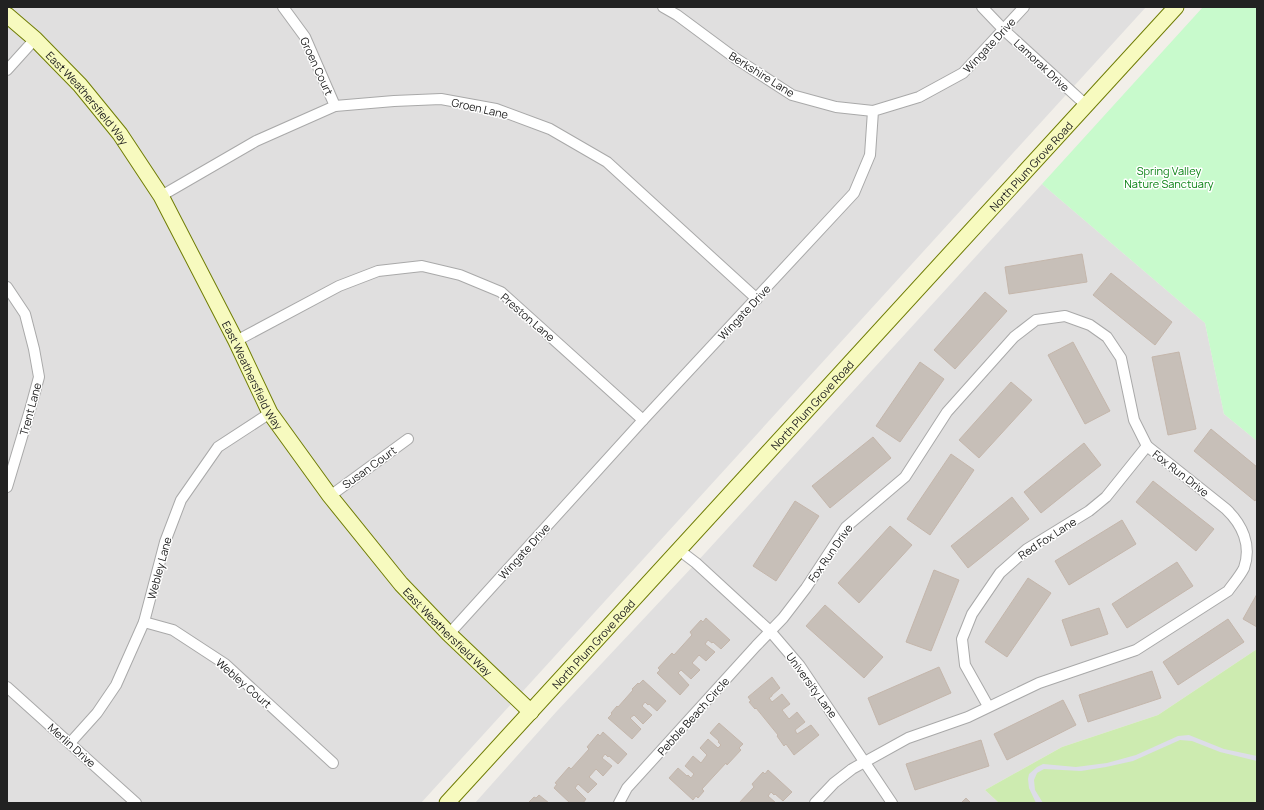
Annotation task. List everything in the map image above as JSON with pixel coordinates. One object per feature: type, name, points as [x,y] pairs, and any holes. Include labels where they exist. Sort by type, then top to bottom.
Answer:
[{"type":"street","name":"Groen Court","points":[[283,7],[304,37],[335,106]]},
{"type":"street","name":"Berkshire Lane","points":[[663,7],[734,58],[792,95],[836,107],[873,111]]},
{"type":"street","name":"Lamorak Drive","points":[[982,7],[1004,30],[1086,105]]},
{"type":"street","name":"Wingate Drive","points":[[449,634],[643,420],[854,193],[870,155],[873,111],[918,97],[963,73],[1024,7]]},
{"type":"street","name":"North Plum Grove Road","points":[[447,803],[1176,7]]},
{"type":"street","name":"East Weathersfield Way","points":[[7,15],[35,39],[80,85],[120,134],[161,196],[236,341],[270,413],[330,496],[401,584],[449,634],[531,712]]},
{"type":"street","points":[[7,70],[35,39]]},
{"type":"street","name":"Groen Lane","points":[[161,196],[256,141],[335,106],[441,99],[496,110],[550,129],[607,162],[757,298]]},
{"type":"street","name":"Preston Lane","points":[[236,341],[339,286],[378,271],[422,266],[460,275],[501,292],[643,420]]},
{"type":"street","name":"Trent Lane","points":[[7,287],[25,314],[39,377],[7,487]]},
{"type":"street","name":"Fox Run Drive","points":[[770,631],[783,618],[806,588],[846,527],[905,477],[947,412],[1014,338],[1036,320],[1064,316],[1090,325],[1107,337],[1121,358],[1134,420],[1147,446],[1236,518],[1243,530],[1246,543],[1244,568],[1228,590],[1136,650],[1039,683],[988,706],[968,717],[908,738],[864,762]]},
{"type":"street","name":"Webley Lane","points":[[70,743],[97,713],[116,685],[144,622],[165,542],[181,500],[218,447],[270,413]]},
{"type":"street","name":"Susan Court","points":[[330,496],[408,439]]},
{"type":"street","name":"Red Fox Lane","points":[[988,706],[965,665],[962,639],[972,614],[1000,573],[1027,549],[1089,511],[1106,497],[1147,446]]},
{"type":"street","name":"University Lane","points":[[679,550],[696,562],[770,631],[800,666],[892,803]]},
{"type":"street","name":"Webley Court","points":[[144,622],[173,630],[225,664],[333,763]]},
{"type":"street","name":"Pebble Beach Circle","points":[[619,803],[627,788],[770,631]]},
{"type":"street","name":"Merlin Drive","points":[[7,687],[136,803]]},
{"type":"street","points":[[816,803],[834,783],[864,762]]},
{"type":"shaded area","points":[[7,7],[1146,7],[421,803],[7,803]]},
{"type":"shaded area","points":[[1042,184],[1205,323],[1224,414],[1257,441],[1257,649],[1158,715],[1062,747],[985,790],[999,803],[475,803],[557,711],[696,563]]},
{"type":"shaded area","points":[[1189,735],[1224,749],[1257,756],[1257,761],[1220,752],[1192,741],[1180,740],[1133,761],[1106,767],[1081,771],[1044,769],[1037,773],[1034,780],[1035,790],[1043,803],[1036,803],[1029,788],[1029,774],[1043,764],[1076,767],[1107,763],[1136,755],[1178,736]]},
{"type":"green space","name":"Spring Valley Nature Sanctuary","points":[[1203,7],[1257,7],[1257,441],[1224,414],[1205,323],[1042,184]]},
{"type":"green space","points":[[1257,649],[1257,803],[999,803],[985,790],[1062,747],[1158,715]]},
{"type":"building","points":[[1082,254],[1087,282],[1009,294],[1005,267]]},
{"type":"building","points":[[1111,273],[1172,322],[1155,345],[1093,295]]},
{"type":"building","points":[[985,292],[1007,311],[955,369],[934,350]]},
{"type":"building","points":[[1073,342],[1110,411],[1085,424],[1048,355]]},
{"type":"building","points":[[1179,352],[1196,429],[1168,435],[1152,357]]},
{"type":"building","points":[[920,362],[944,379],[900,442],[876,426]]},
{"type":"building","points":[[1011,382],[1032,400],[979,458],[959,440]]},
{"type":"building","points":[[1211,429],[1257,467],[1257,498],[1255,501],[1194,451]]},
{"type":"building","points":[[873,437],[891,458],[830,508],[812,486]]},
{"type":"building","points":[[1084,443],[1101,465],[1041,513],[1024,492]]},
{"type":"building","points":[[951,454],[974,470],[930,535],[907,519]]},
{"type":"building","points":[[1153,481],[1214,529],[1196,551],[1136,502]]},
{"type":"building","points":[[1012,497],[1029,519],[968,568],[951,546]]},
{"type":"building","points":[[795,501],[819,516],[776,581],[753,566]]},
{"type":"building","points":[[1122,520],[1136,544],[1069,585],[1055,561]]},
{"type":"building","points":[[890,526],[912,545],[859,603],[838,583]]},
{"type":"building","points":[[1177,562],[1193,586],[1127,628],[1112,604]]},
{"type":"building","points":[[934,570],[959,580],[931,651],[906,642]]},
{"type":"building","points":[[1028,578],[1051,593],[1007,657],[985,642]]},
{"type":"building","points":[[1257,594],[1257,627],[1243,619]]},
{"type":"building","points":[[825,605],[883,657],[864,678],[806,626]]},
{"type":"building","points":[[1099,608],[1108,634],[1071,646],[1062,620]]},
{"type":"building","points":[[706,618],[730,640],[721,649],[713,642],[712,643],[708,640],[705,644],[715,652],[706,661],[699,655],[692,663],[700,670],[691,679],[681,670],[678,673],[689,685],[680,695],[657,673],[660,670],[658,668],[672,653],[674,655],[692,635],[690,632],[701,620],[703,622]]},
{"type":"building","points":[[1228,619],[1244,642],[1178,685],[1163,662]]},
{"type":"building","points":[[939,667],[951,693],[879,725],[868,698]]},
{"type":"building","points":[[1152,671],[1161,698],[1088,722],[1079,695]]},
{"type":"building","points":[[772,677],[780,688],[769,698],[772,702],[782,694],[790,704],[782,710],[789,719],[797,712],[805,722],[795,730],[797,734],[811,725],[819,735],[794,755],[786,744],[784,746],[777,736],[778,735],[756,708],[755,709],[749,702],[751,701],[748,697]]},
{"type":"building","points":[[643,680],[666,701],[657,711],[645,702],[642,706],[652,715],[643,724],[634,715],[630,718],[641,729],[632,739],[608,718],[617,706],[618,707],[633,690],[632,689]]},
{"type":"building","points":[[1063,700],[1076,725],[1007,760],[994,734]]},
{"type":"building","points":[[719,723],[743,744],[739,748],[741,750],[727,765],[726,763],[702,789],[704,791],[698,798],[696,796],[693,800],[669,778],[678,768],[691,778],[694,774],[685,766],[693,756],[701,763],[707,755],[700,748],[708,739],[718,748],[721,745],[718,742],[719,741],[710,733]]},
{"type":"building","points":[[603,732],[627,754],[618,764],[605,754],[602,758],[612,766],[603,776],[596,769],[589,777],[597,784],[588,793],[578,784],[575,788],[586,799],[583,803],[570,803],[554,788],[557,784],[555,783],[569,767],[571,769],[589,749],[587,747],[598,734],[600,736]]},
{"type":"building","points":[[981,740],[989,766],[915,790],[906,764]]},
{"type":"building","points":[[768,770],[792,792],[783,801],[771,792],[768,796],[776,803],[739,803],[754,787],[752,784],[763,772],[765,774]]},
{"type":"building","points":[[539,795],[549,803],[528,803],[534,797],[536,798]]},
{"type":"building","points":[[966,798],[971,803],[961,803]]}]
